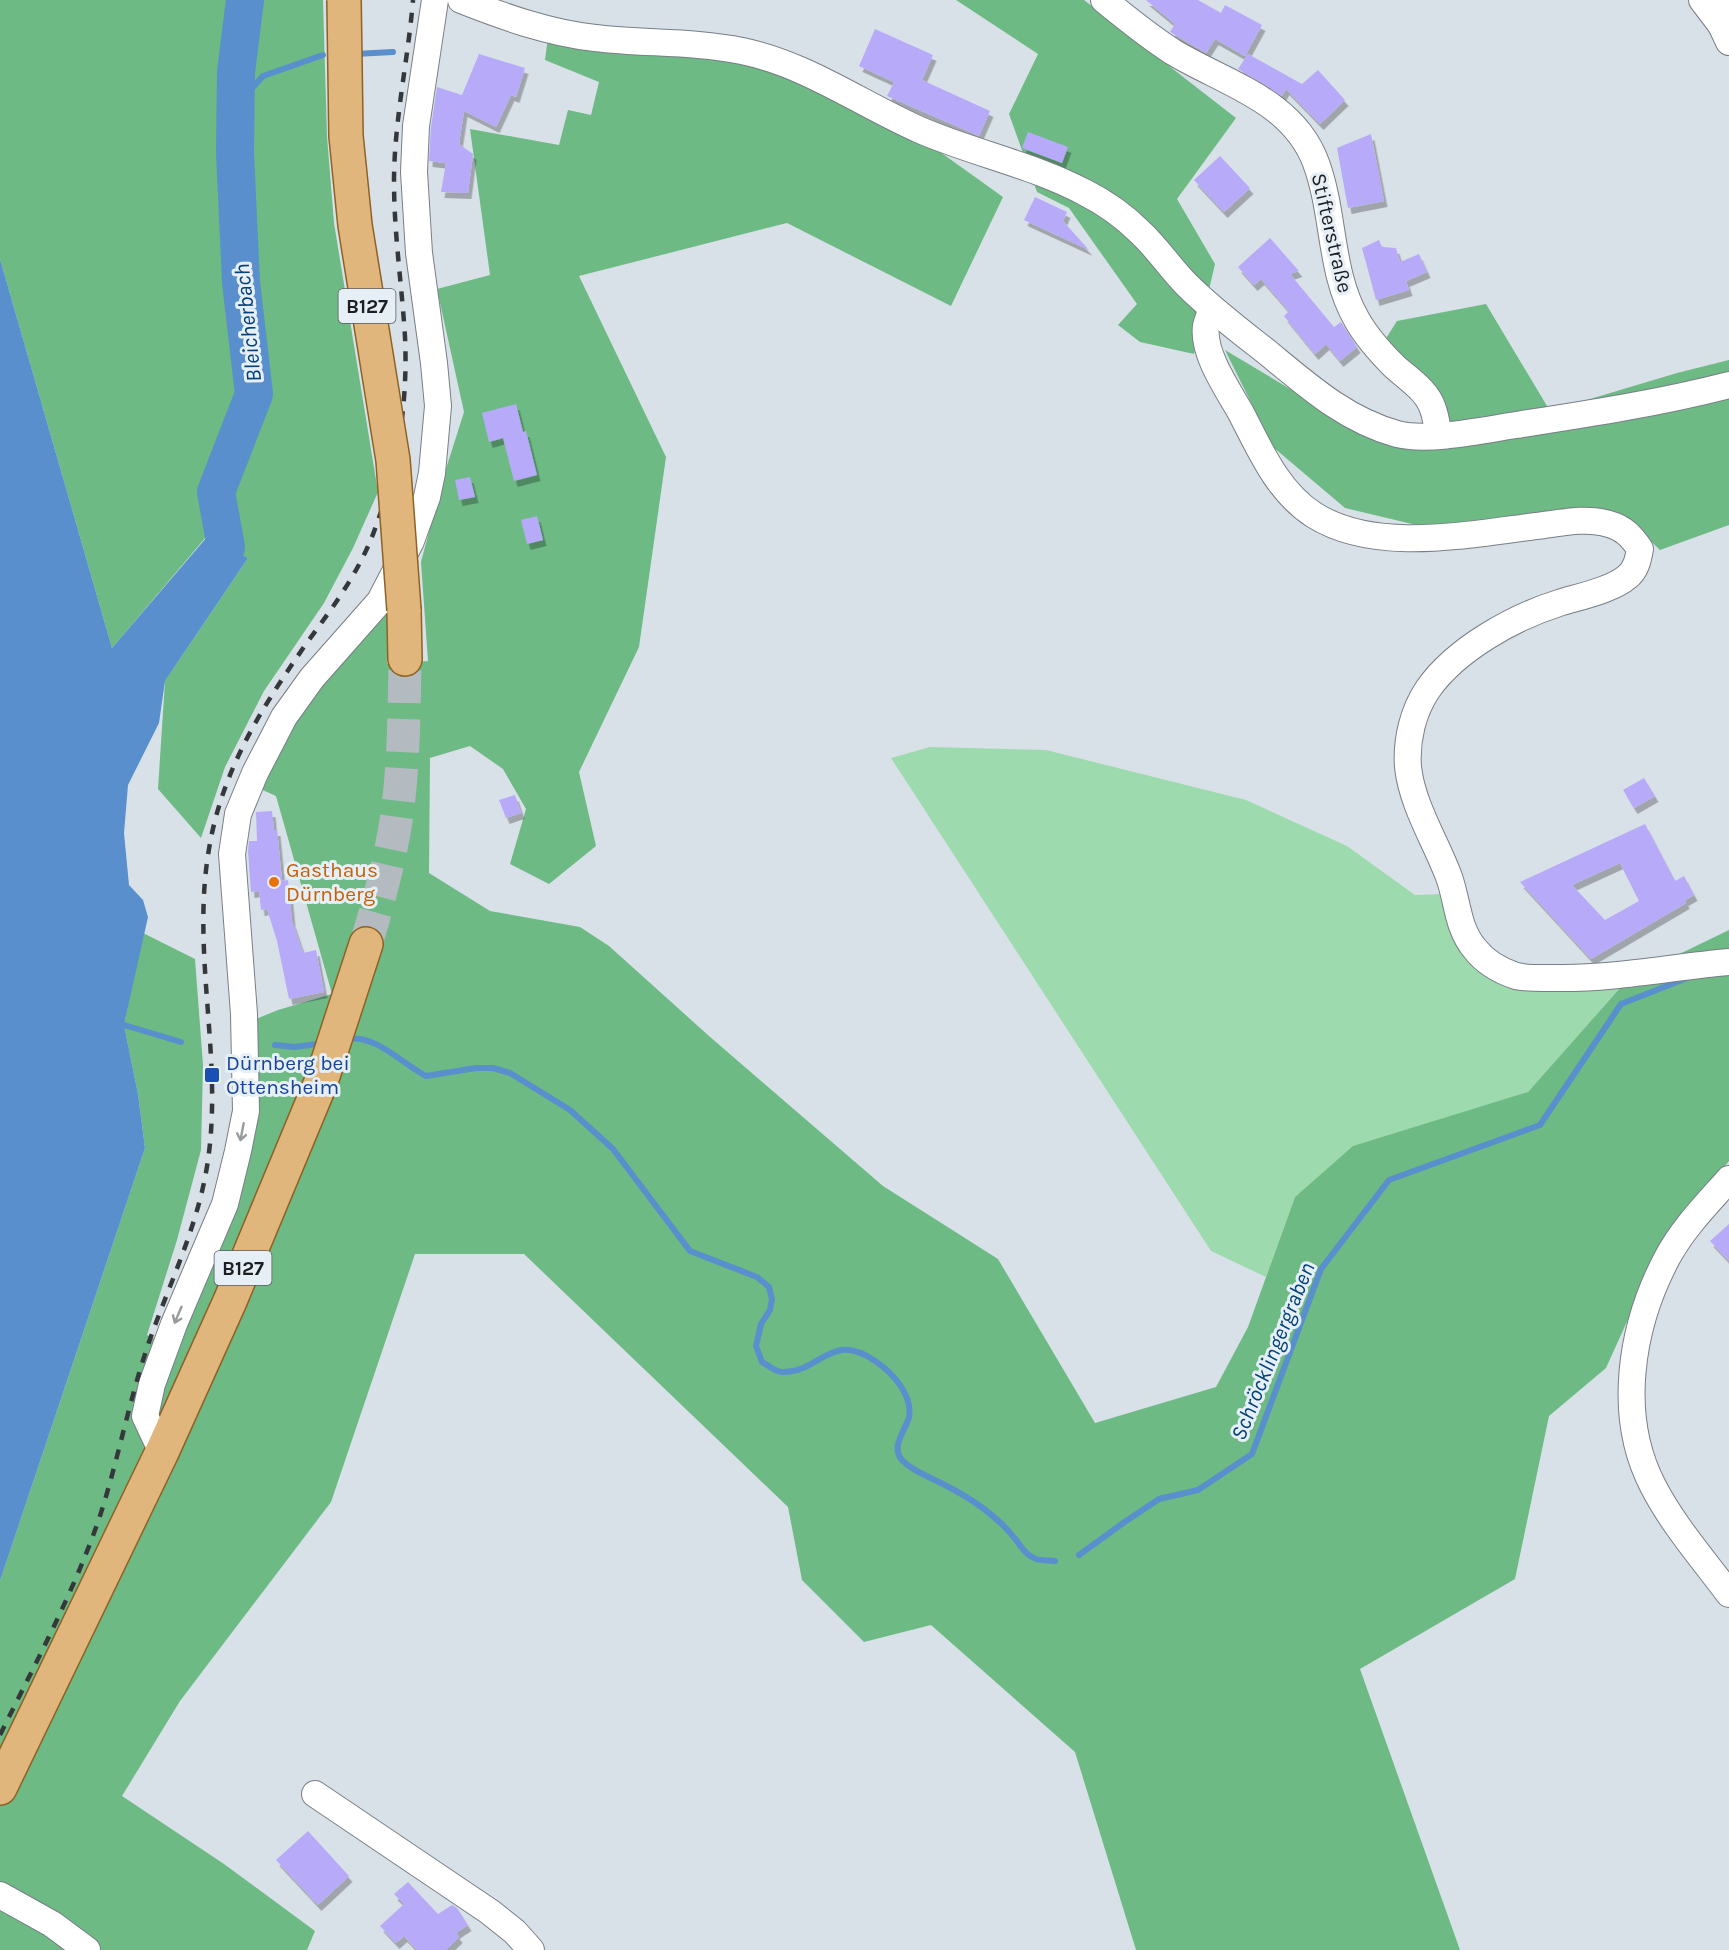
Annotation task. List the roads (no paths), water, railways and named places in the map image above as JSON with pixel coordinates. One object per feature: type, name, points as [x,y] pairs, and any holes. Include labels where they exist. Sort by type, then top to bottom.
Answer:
[{"type":"main road","name":"B127","points":[[344,0],[346,136],[355,225],[393,460],[400,530],[405,659]]},
{"type":"main road","name":"B127","points":[[0,1788],[162,1452],[225,1310],[321,1082],[366,944]]},
{"type":"street","points":[[162,1452],[145,1416],[150,1395],[174,1324],[225,1204],[246,1111],[244,1014],[232,854],[238,814],[255,773],[284,717],[312,678],[380,601],[411,541],[427,497],[432,473],[438,406],[419,253],[414,172],[416,126],[435,0]]},
{"type":"street","points":[[461,0],[524,23],[566,34],[597,39],[703,44],[745,51],[787,63],[918,129],[1056,179],[1085,192],[1113,210],[1141,233],[1185,284],[1212,309],[1330,403],[1367,424],[1402,435],[1439,435],[1622,408],[1674,399],[1729,385]]},
{"type":"street","name":"Stifterstraße","points":[[1104,0],[1137,28],[1174,52],[1270,104],[1297,130],[1316,161],[1325,194],[1336,264],[1344,294],[1358,322],[1379,348],[1393,365],[1422,390],[1433,408],[1439,435]]},
{"type":"street","points":[[1702,0],[1725,33]]},
{"type":"street","points":[[1725,0],[1725,33]]},
{"type":"street","points":[[1212,309],[1206,326],[1207,346],[1218,371],[1271,471],[1291,496],[1314,515],[1337,526],[1370,535],[1407,538],[1445,537],[1587,520],[1610,524],[1629,534],[1640,549],[1637,564],[1627,578],[1610,586],[1551,605],[1511,623],[1474,645],[1447,667],[1428,689],[1415,714],[1409,734],[1408,767],[1414,791],[1451,881],[1461,927],[1475,951],[1503,971],[1518,976],[1539,978],[1606,976],[1729,962]]},
{"type":"street","points":[[1729,1179],[1682,1234],[1656,1283],[1637,1343],[1631,1396],[1636,1442],[1652,1485],[1678,1526],[1729,1594]]},
{"type":"street","points":[[315,1794],[490,1912],[515,1932],[531,1950]]},
{"type":"street","points":[[0,1895],[52,1924],[87,1950]]},
{"type":"water","points":[[0,259],[112,648],[207,537],[248,558],[165,681],[159,723],[128,785],[124,833],[129,885],[143,900],[148,917],[124,1025],[138,1094],[145,1148],[0,1581]]},
{"type":"waterway","name":"Bleicherbach","points":[[196,588],[226,547],[216,492],[254,394],[241,282],[235,153],[236,72],[245,0]]},
{"type":"waterway","points":[[355,54],[393,52]]},
{"type":"waterway","points":[[235,107],[263,76],[323,55]]},
{"type":"waterway","name":"Schröcklingergraben","points":[[1079,1555],[1159,1499],[1198,1490],[1252,1454],[1321,1269],[1389,1180],[1540,1125],[1621,1004],[1687,978]]},
{"type":"waterway","name":"Schröcklingergraben","points":[[118,1026],[124,1025],[181,1042]]},
{"type":"waterway","name":"Schröcklingergraben","points":[[346,1039],[368,1041],[378,1045],[426,1076],[476,1068],[493,1068],[510,1073],[570,1110],[613,1149],[690,1251],[757,1277],[769,1287],[772,1299],[770,1310],[761,1324],[756,1346],[762,1362],[779,1372],[795,1371],[826,1355],[847,1350],[860,1353],[875,1361],[900,1385],[908,1401],[909,1417],[898,1444],[902,1460],[915,1470],[984,1509],[1005,1527],[1032,1557],[1038,1560],[1055,1561]]},
{"type":"waterway","name":"Schröcklingergraben","points":[[275,1045],[295,1047],[324,1043]]},
{"type":"tunnel","points":[[366,944],[385,875],[397,812],[403,746],[405,659]]},
{"type":"railway","points":[[0,1735],[53,1628],[89,1547],[106,1497],[135,1386],[191,1230],[204,1184],[212,1121],[212,1082],[203,927],[204,888],[209,849],[223,793],[259,717],[289,668],[346,588],[363,558],[384,503],[396,457],[403,410],[406,361],[394,182],[399,114],[413,0]]},
{"type":"place","name":"Gasthaus Dürnberg","points":[[274,882]]},
{"type":"place","name":"Dürnberg bei Ottensheim","points":[[212,1075]]}]
